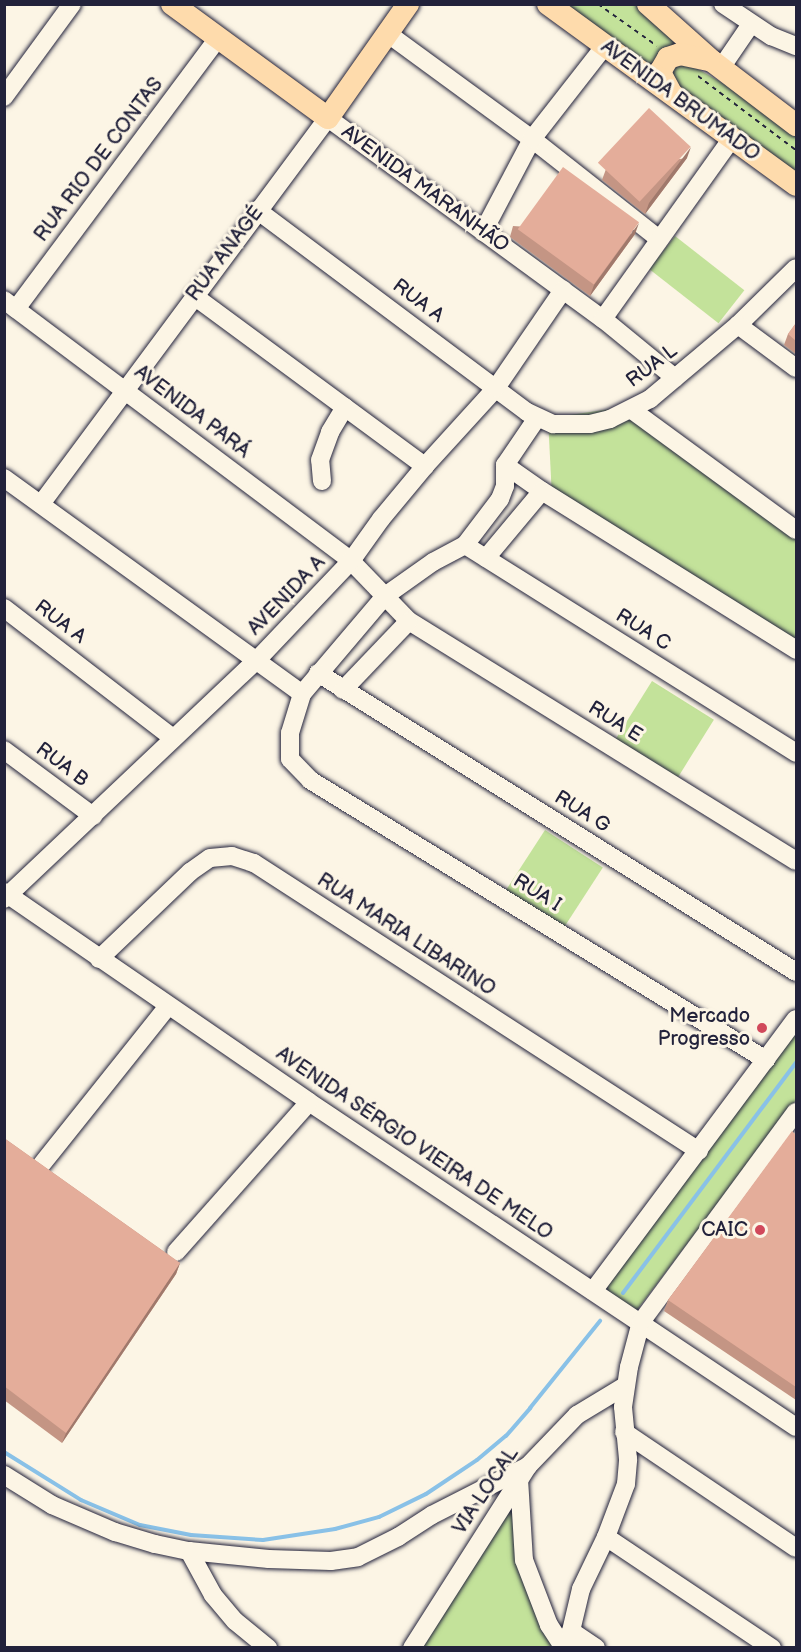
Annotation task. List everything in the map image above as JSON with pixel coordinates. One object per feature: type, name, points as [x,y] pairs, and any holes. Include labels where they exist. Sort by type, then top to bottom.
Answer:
[{"type":"main road","name":"AVENIDA MARANHÃO","points":[[172,4],[328,118]]},
{"type":"main road","points":[[648,4],[717,65],[796,125]]},
{"type":"main road","name":"RUA ANAGÉ","points":[[328,118],[407,5]]},
{"type":"main road","name":"AVENIDA BRUMADO","points":[[559,8],[604,47],[796,185]]},
{"type":"main road","points":[[670,93],[660,72],[668,58],[680,54],[717,65]]},
{"type":"street","points":[[4,97],[72,4]]},
{"type":"street","points":[[723,5],[780,40],[796,45]]},
{"type":"street","points":[[717,65],[751,24]]},
{"type":"street","points":[[387,33],[532,139],[659,239]]},
{"type":"street","name":"RUA RIO DE CONTAS","points":[[10,305],[218,38]]},
{"type":"street","points":[[483,232],[532,139],[604,47]]},
{"type":"street","name":"RUA ANAGÉ","points":[[41,504],[257,210],[328,118]]},
{"type":"street","name":"AVENIDA MARANHÃO","points":[[328,118],[603,319],[675,378]]},
{"type":"street","points":[[603,319],[732,138]]},
{"type":"street","name":"RUA A","points":[[257,210],[496,388],[545,421]]},
{"type":"street","name":"RUA L","points":[[796,268],[738,325],[675,378],[632,410],[796,531]]},
{"type":"street","name":"AVENIDA A","points":[[6,896],[256,660],[351,561],[381,519],[425,466],[496,388],[563,290]]},
{"type":"street","points":[[194,296],[425,466]]},
{"type":"street","name":"AVENIDA PARÁ","points":[[10,305],[351,561],[386,596]]},
{"type":"street","points":[[738,325],[796,368]]},
{"type":"street","points":[[322,481],[320,460],[330,432],[345,407]]},
{"type":"street","points":[[4,478],[302,694],[386,596],[433,562],[465,544],[500,500],[505,486],[505,465],[545,421],[590,424],[632,410]]},
{"type":"street","points":[[505,465],[542,491],[796,650]]},
{"type":"street","points":[[486,558],[542,491]]},
{"type":"street","name":"RUA C","points":[[465,544],[796,753]]},
{"type":"street","name":"RUA E","points":[[386,596],[409,621],[796,861]]},
{"type":"street","name":"RUA A","points":[[4,608],[173,738]]},
{"type":"street","points":[[343,690],[409,621]]},
{"type":"street","name":"RUA G","points":[[318,673],[796,972]]},
{"type":"street","name":"RUA I","points":[[302,694],[290,733],[290,759],[310,780],[766,1060]]},
{"type":"street","name":"RUA B","points":[[4,750],[93,816]]},
{"type":"street","name":"RUA MARIA LIBARINO","points":[[99,959],[190,872],[210,858],[232,856],[254,863],[699,1151]]},
{"type":"street","name":"AVENIDA SÉRGIO VIEIRA DE MELO","points":[[6,896],[309,1102],[796,1427]]},
{"type":"street","points":[[42,1164],[168,1006]]},
{"type":"street","points":[[593,1291],[796,1019]]},
{"type":"street","points":[[176,1252],[309,1102]]},
{"type":"street","points":[[570,1642],[581,1589],[606,1537],[626,1484],[628,1459],[624,1432],[625,1386],[641,1322],[796,1112]]},
{"type":"street","name":"VIA LOCAL","points":[[412,1647],[524,1473],[577,1415],[625,1386]]},
{"type":"street","points":[[624,1432],[796,1548]]},
{"type":"street","points":[[4,1475],[52,1505],[115,1532],[189,1551],[311,1561],[358,1557],[398,1537],[493,1482],[524,1473],[524,1560],[549,1625],[570,1642],[596,1647]]},
{"type":"street","points":[[606,1537],[772,1647]]},
{"type":"street","points":[[189,1551],[213,1595],[236,1621],[268,1647]]},
{"type":"green space","points":[[567,5],[648,5],[698,50],[656,70]]},
{"type":"green space","points":[[682,60],[726,85],[796,137],[796,181],[673,86],[669,69]]},
{"type":"green space","points":[[675,236],[744,290],[718,323],[649,269]]},
{"type":"green space","points":[[618,408],[796,534],[796,646],[552,497],[548,418]]},
{"type":"green space","points":[[652,681],[714,720],[674,784],[612,745]]},
{"type":"green space","points":[[545,830],[603,868],[562,930],[504,893]]},
{"type":"green space","points":[[796,1028],[796,1100],[637,1310],[605,1292],[604,1285]]},
{"type":"green space","points":[[511,1502],[563,1647],[421,1648]]},
{"type":"building","points":[[649,108],[691,147],[640,202],[598,163]]},
{"type":"building","points":[[563,167],[639,222],[594,285],[518,229]]},
{"type":"building","points":[[796,323],[796,341],[788,334]]},
{"type":"building","name":"CAIC","points":[[792,1131],[796,1135],[796,1387],[668,1300]]},
{"type":"building","points":[[4,1138],[180,1263],[66,1433],[4,1386]]},
{"type":"waterway","points":[[623,1293],[796,1063]]},
{"type":"waterway","points":[[4,1452],[81,1500],[140,1525],[191,1535],[263,1540],[335,1529],[379,1517],[426,1494],[477,1460],[506,1436],[600,1321]]},
{"type":"place","name":"Mercado Progresso","points":[[762,1028]]},
{"type":"place","name":"CAIC","points":[[760,1230]]}]
